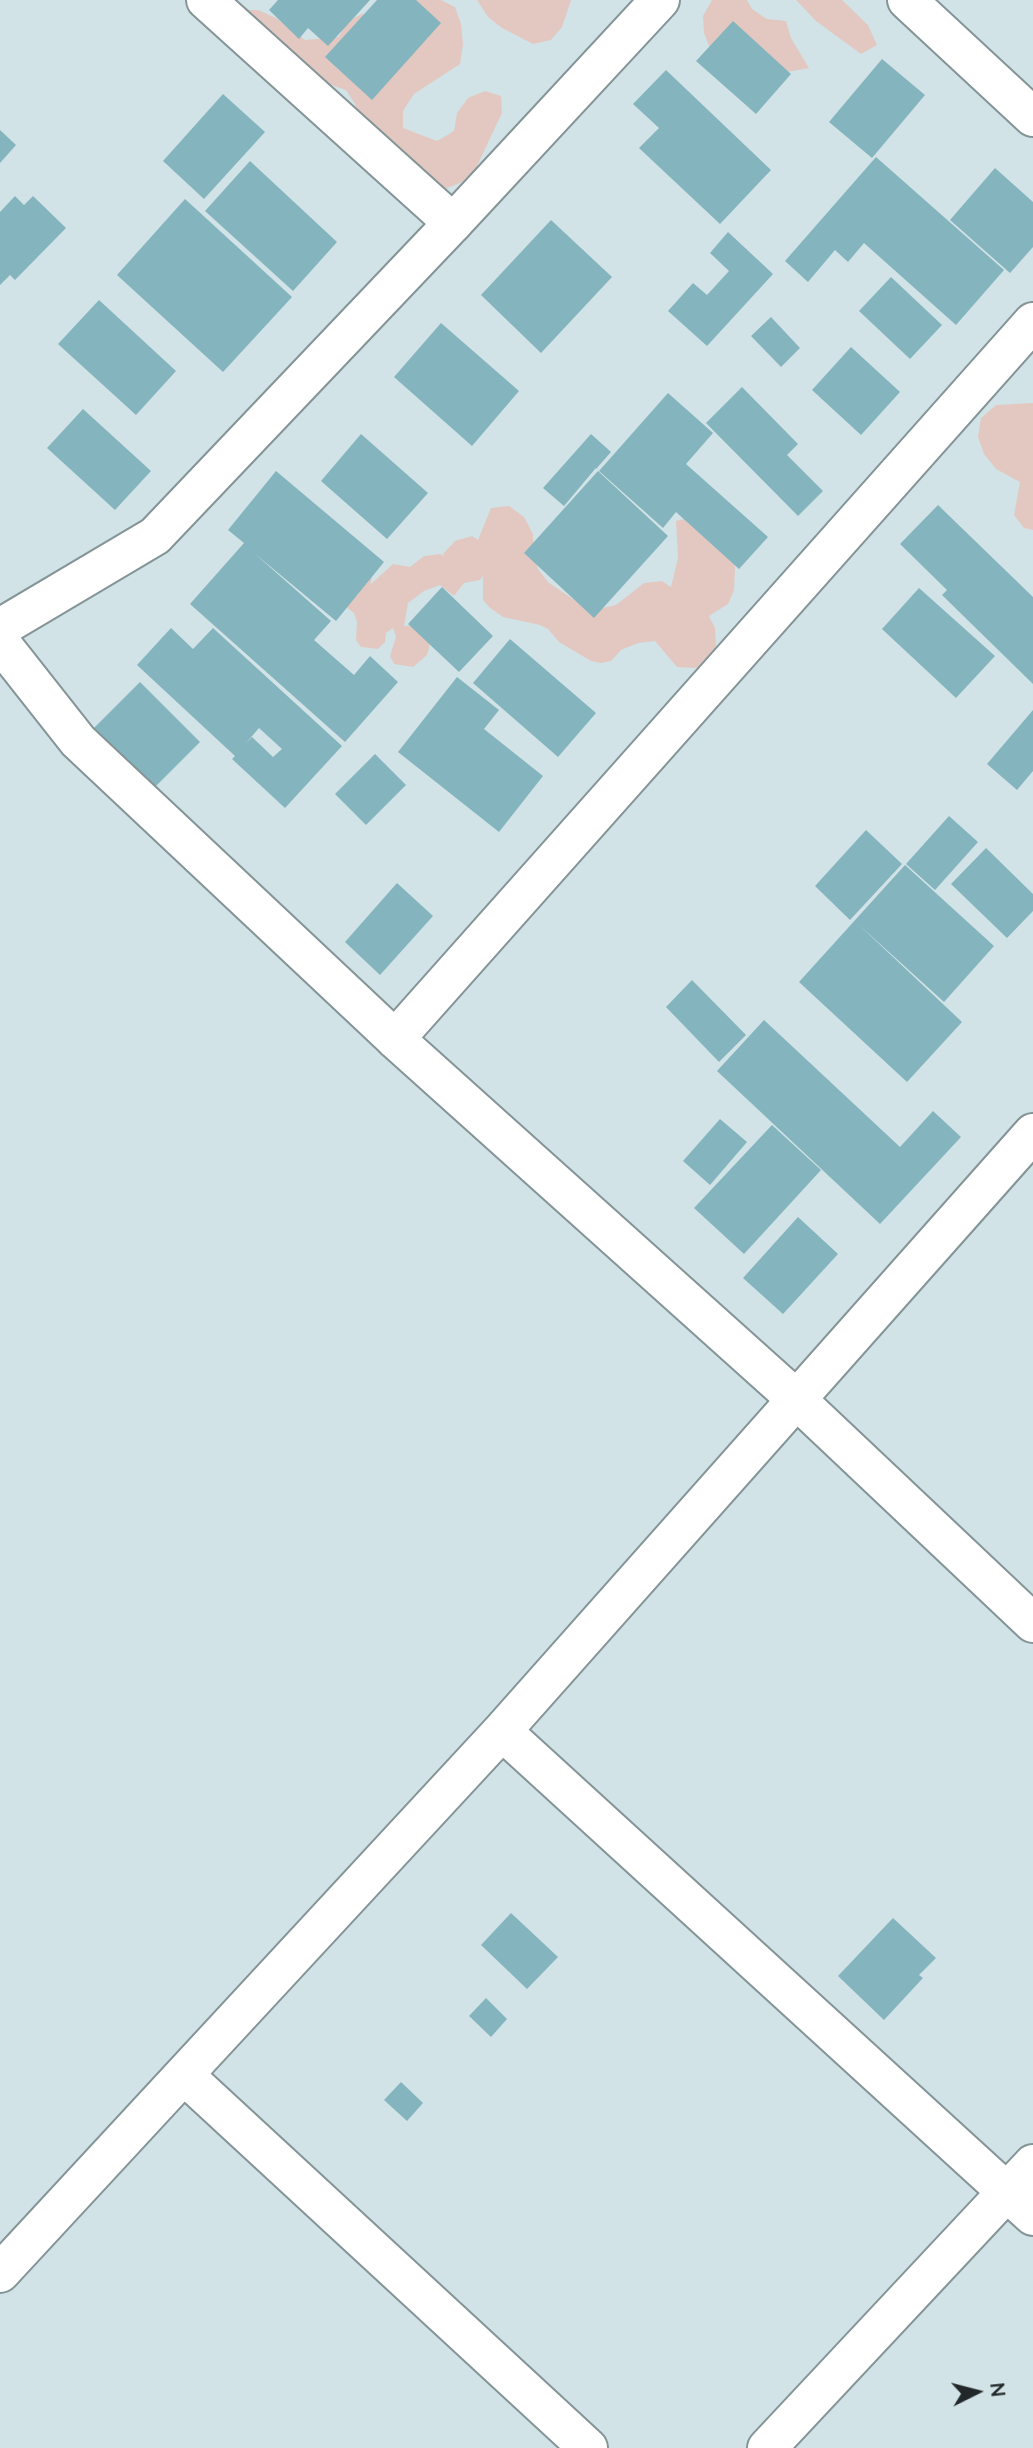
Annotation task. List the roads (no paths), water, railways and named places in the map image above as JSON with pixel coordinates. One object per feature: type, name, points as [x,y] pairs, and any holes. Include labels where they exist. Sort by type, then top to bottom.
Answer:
[{"type":"street","points":[[206,0],[453,223]]},
{"type":"street","points":[[0,628],[155,536],[453,223],[660,0]]},
{"type":"street","points":[[907,0],[1033,117]]},
{"type":"street","points":[[395,1039],[1033,322]]},
{"type":"street","points":[[0,642],[78,741],[395,1039],[796,1399],[1033,1623]]},
{"type":"street","points":[[0,2273],[502,1731],[1033,1133]]},
{"type":"street","points":[[502,1731],[1020,2204]]},
{"type":"street","points":[[184,2075],[588,2448]]},
{"type":"street","points":[[767,2448],[1020,2204],[1033,2164]]}]
